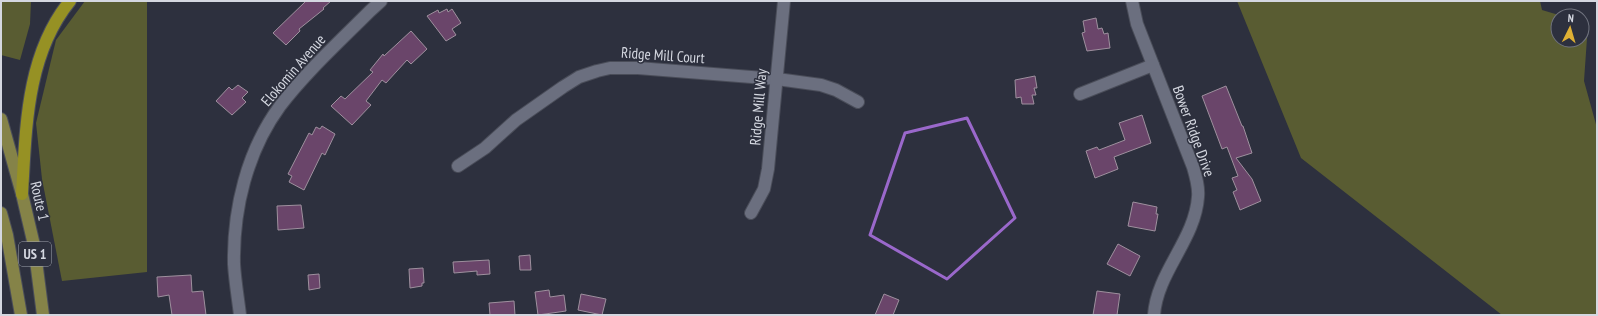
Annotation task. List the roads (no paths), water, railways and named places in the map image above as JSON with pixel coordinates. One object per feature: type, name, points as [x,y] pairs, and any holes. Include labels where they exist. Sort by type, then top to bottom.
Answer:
[{"type":"highway","points":[[22,194],[28,107],[36,71],[44,45],[55,23],[70,1]]},
{"type":"main road","name":"Route 1","points":[[1,119],[22,194],[34,245],[43,315]]},
{"type":"main road","name":"US 1","points":[[1,213],[7,235],[21,315]]},
{"type":"street","name":"Elokomin Avenue","points":[[240,315],[234,266],[235,225],[243,187],[257,145],[267,125],[292,91],[381,1]]},
{"type":"street","name":"Ridge Mill Way","points":[[751,212],[764,189],[766,179],[784,1]]},
{"type":"street","name":"Bower Ridge Drive","points":[[1132,1],[1137,24],[1193,167],[1197,182],[1198,196],[1192,222],[1158,290],[1154,315]]},
{"type":"street","points":[[1080,94],[1153,65]]},
{"type":"street","name":"Ridge Mill Court","points":[[458,166],[485,148],[516,120],[563,87],[579,77],[610,68],[625,67],[776,80],[829,87],[858,102]]}]
